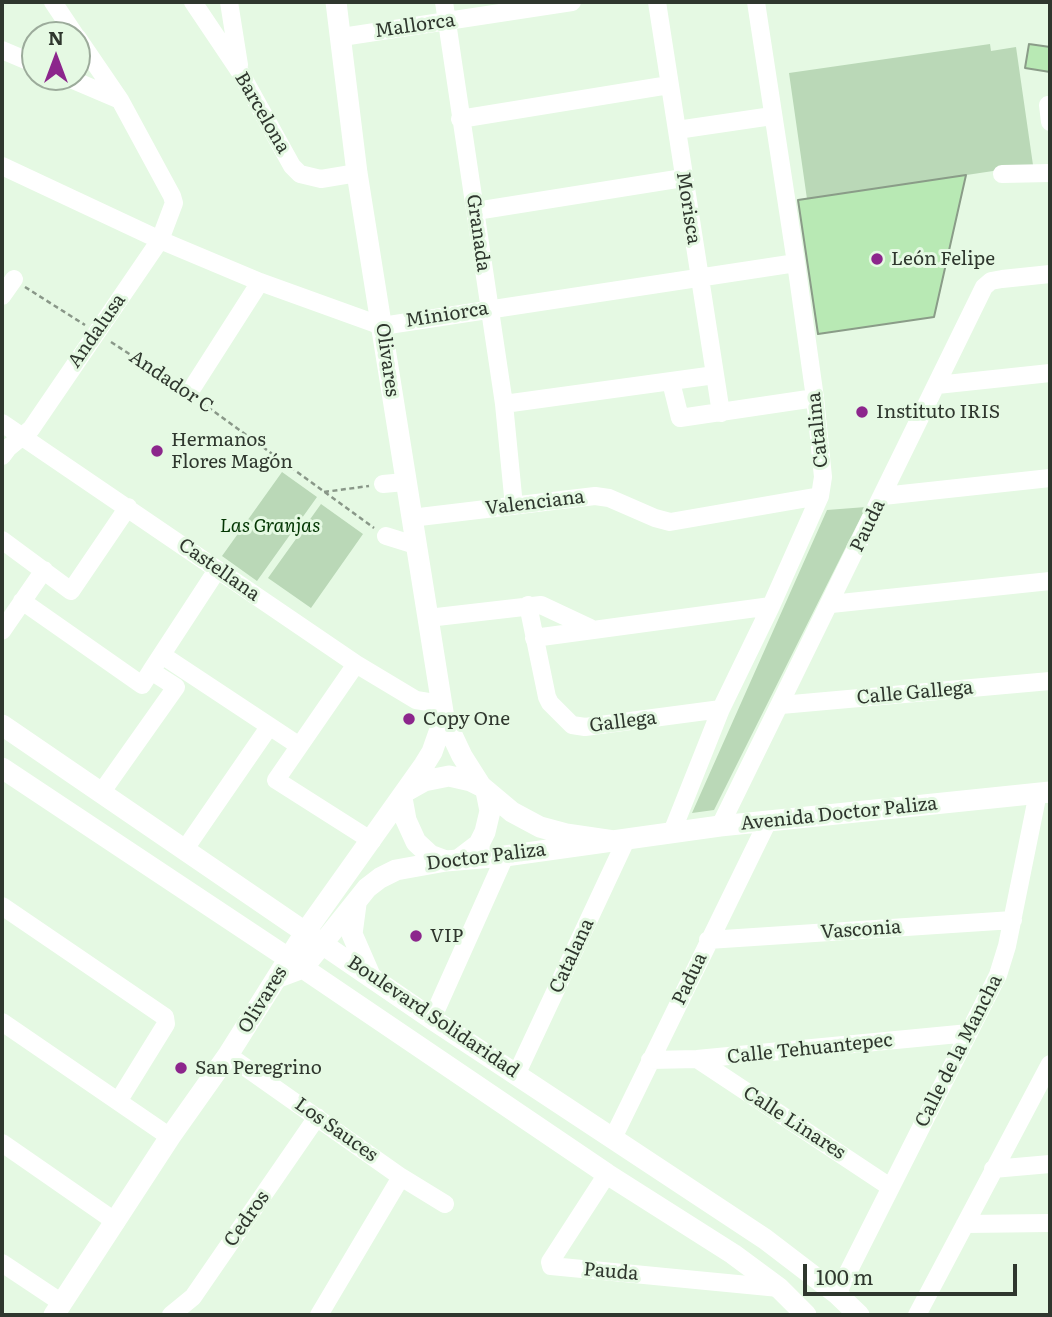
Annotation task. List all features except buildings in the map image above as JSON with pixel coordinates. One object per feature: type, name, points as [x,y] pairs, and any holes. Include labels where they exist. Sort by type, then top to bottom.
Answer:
[{"type":"main road","name":"Olivares","points":[[336,2],[357,173],[443,711],[462,756],[484,789],[512,812],[540,827],[566,834],[620,839]]},
{"type":"main road","name":"Olivares","points":[[58,1309],[170,1137],[290,967],[315,937],[372,841],[432,751],[443,711]]},
{"type":"main road","name":"Boulevard Solidaridad","points":[[2,725],[432,1019],[765,1239],[837,1294],[859,1315]]},
{"type":"main road","name":"Boulevard Solidaridad","points":[[2,768],[290,967],[733,1254],[779,1288],[806,1315]]},
{"type":"main road","points":[[449,776],[471,781],[484,789],[490,811],[479,844],[452,860],[430,855],[416,842],[406,820],[405,794],[424,781],[449,776]]},
{"type":"main road","name":"Avenida Doctor Paliza","points":[[620,839],[720,826],[1044,793]]},
{"type":"main road","name":"Doctor Paliza","points":[[315,937],[356,902],[367,888],[389,873],[452,860],[505,856],[620,839]]},
{"type":"main road","points":[[356,902],[352,934],[369,974]]},
{"type":"street","points":[[53,2],[66,21]]},
{"type":"street","name":"Barcelona","points":[[193,2],[240,72],[292,166],[300,174],[321,179],[357,173]]},
{"type":"street","points":[[229,2],[240,72]]},
{"type":"street","name":"Granada","points":[[444,2],[504,404],[514,506]]},
{"type":"street","name":"Mallorca","points":[[342,37],[572,2]]},
{"type":"street","name":"Morisca","points":[[657,2],[721,413]]},
{"type":"street","name":"Catalina","points":[[672,832],[721,709],[820,496],[823,477],[796,262],[756,2]]},
{"type":"street","points":[[2,50],[21,58]]},
{"type":"street","points":[[91,58],[120,100]]},
{"type":"street","points":[[460,119],[669,85]]},
{"type":"street","points":[[91,88],[120,100]]},
{"type":"street","name":"Andalusa","points":[[2,456],[31,429],[160,240],[173,211],[172,196],[120,100]]},
{"type":"street","points":[[677,130],[772,116]]},
{"type":"street","name":"Miniorca","points":[[2,166],[160,240],[260,282],[382,326],[796,262]]},
{"type":"street","points":[[1002,174],[1050,173]]},
{"type":"street","points":[[476,211],[683,178]]},
{"type":"street","name":"Pauda","points":[[720,826],[984,287],[991,281],[1050,274]]},
{"type":"street","points":[[2,296],[14,279]]},
{"type":"street","points":[[189,393],[260,282]]},
{"type":"street","points":[[937,385],[1050,373]]},
{"type":"street","points":[[504,404],[715,375]]},
{"type":"street","points":[[671,382],[680,418],[815,398]]},
{"type":"street","name":"Castellana","points":[[2,423],[356,664],[416,700],[443,711]]},
{"type":"street","points":[[883,496],[1050,478]]},
{"type":"street","points":[[383,484],[405,482]]},
{"type":"street","name":"Valenciana","points":[[411,518],[595,496],[609,498],[670,522],[820,496]]},
{"type":"street","points":[[2,540],[71,591],[128,507]]},
{"type":"street","points":[[386,536],[415,545]]},
{"type":"street","points":[[2,631],[44,570]]},
{"type":"street","points":[[22,601],[142,685],[217,570]]},
{"type":"street","points":[[831,604],[1050,581]]},
{"type":"street","points":[[428,618],[528,606],[547,607],[594,629]]},
{"type":"street","name":"Gallega","points":[[528,606],[550,703],[572,725],[585,727],[721,709]]},
{"type":"street","points":[[534,638],[771,606]]},
{"type":"street","points":[[162,655],[298,745]]},
{"type":"street","points":[[356,664],[276,780],[372,841]]},
{"type":"street","points":[[101,793],[176,687],[151,671]]},
{"type":"street","name":"Calle Gallega","points":[[781,705],[1050,681]]},
{"type":"street","points":[[185,849],[269,727]]},
{"type":"street","name":"Calle de la Mancha","points":[[837,1294],[998,975],[1044,793]]},
{"type":"street","name":"Padua","points":[[612,1138],[768,821]]},
{"type":"street","name":"Catalana","points":[[517,1073],[620,839]]},
{"type":"street","points":[[432,1019],[505,856]]},
{"type":"street","points":[[2,906],[167,1020],[119,1100]]},
{"type":"street","name":"Vasconia","points":[[708,940],[1013,920]]},
{"type":"street","points":[[2,1021],[170,1137]]},
{"type":"street","name":"Calle Tehuantepec","points":[[650,1060],[697,1059],[969,1033]]},
{"type":"street","name":"Los Sauces","points":[[228,1055],[401,1177],[445,1204]]},
{"type":"street","name":"Calle Linares","points":[[697,1059],[890,1187]]},
{"type":"street","points":[[917,1315],[1050,1064]]},
{"type":"street","name":"Cedros","points":[[171,1315],[193,1297],[317,1117]]},
{"type":"street","points":[[2,1143],[116,1222]]},
{"type":"street","points":[[993,1169],[1050,1164]]},
{"type":"street","name":"Pauda","points":[[607,1174],[550,1262],[551,1266],[779,1288]]},
{"type":"street","points":[[319,1315],[401,1177]]},
{"type":"street","points":[[965,1224],[1050,1223]]},
{"type":"street","points":[[2,1263],[58,1309]]},
{"type":"path","name":"Andador C","points":[[14,279],[189,393],[386,536]]},
{"type":"path","points":[[324,492],[383,484]]},
{"type":"green space","points":[[990,44],[991,51],[1016,47],[1033,165],[807,199],[789,73]]},
{"type":"green space","name":"Las Granjas","points":[[282,472],[317,497],[257,581],[222,556]]},
{"type":"green space","points":[[321,504],[363,534],[311,608],[268,578]]},
{"type":"green space","points":[[866,507],[714,810],[692,813],[827,510]]},
{"type":"place","name":"León Felipe","points":[[877,259]]},
{"type":"place","name":"Instituto IRIS","points":[[862,412]]},
{"type":"place","name":"Hermanos Flores Magón","points":[[157,451]]},
{"type":"place","name":"Copy One","points":[[409,719]]},
{"type":"place","name":"VIP","points":[[416,936]]},
{"type":"place","name":"San Peregrino","points":[[181,1068]]}]
